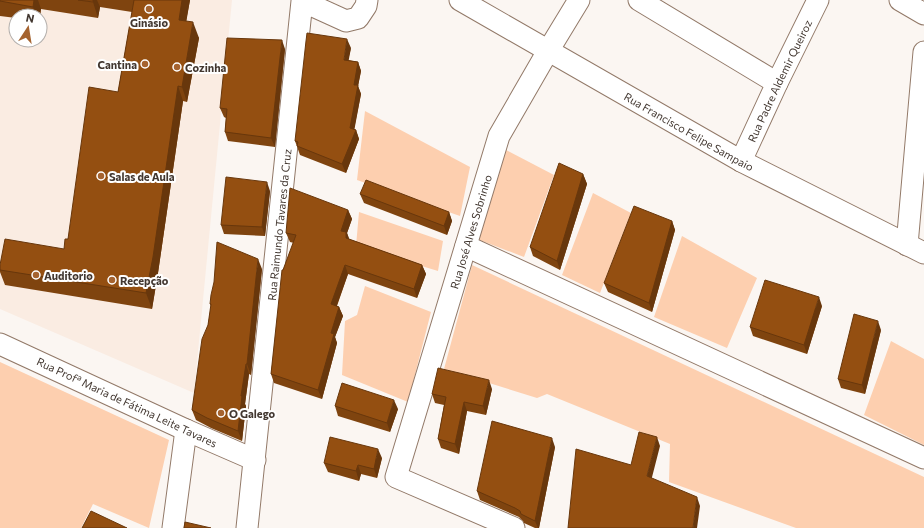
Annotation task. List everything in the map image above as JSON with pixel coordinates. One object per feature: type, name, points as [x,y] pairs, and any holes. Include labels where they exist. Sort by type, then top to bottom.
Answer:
[{"type":"street","name":"Rua Raimundo Tavares da Cruz","points":[[248,528],[302,1],[346,21],[358,18],[366,6],[367,0]]},
{"type":"street","name":"Rua Francisco Felipe Sampaio","points":[[460,0],[741,161],[915,249]]},
{"type":"street","name":"Rua José Alves Sobrinho","points":[[514,528],[396,477],[499,136],[579,0]]},
{"type":"street","points":[[640,0],[777,83]]},
{"type":"street","name":"Rua Padre Aldemir Queiroz","points":[[741,161],[818,0]]},
{"type":"street","points":[[903,1],[924,14]]},
{"type":"street","points":[[915,249],[924,52]]},
{"type":"street","points":[[915,249],[924,218]]},
{"type":"street","points":[[466,246],[924,458]]},
{"type":"street","name":"Rua Profª Maria de Fátima Leite Tavares","points":[[0,344],[186,430],[255,460]]},
{"type":"street","points":[[173,528],[186,430]]},
{"type":"shaded area","points":[[0,0],[232,0],[194,393],[0,309]]},
{"type":"shaded area","points":[[365,111],[470,167],[460,216],[357,180]]},
{"type":"shaded area","points":[[504,149],[554,175],[524,257],[477,239]]},
{"type":"shaded area","points":[[593,193],[631,213],[600,293],[562,275]]},
{"type":"shaded area","points":[[359,212],[443,241],[438,271],[356,246]]},
{"type":"shaded area","points":[[682,236],[757,278],[727,348],[654,317]]},
{"type":"shaded area","points":[[472,265],[924,477],[924,528],[796,528],[669,482],[670,444],[547,394],[537,398],[444,369]]},
{"type":"shaded area","points":[[365,286],[431,312],[408,402],[342,375],[345,321],[357,315]]},
{"type":"shaded area","points":[[891,341],[924,359],[924,445],[864,415]]},
{"type":"shaded area","points":[[0,362],[169,440],[149,528],[93,504],[81,528],[0,528]]},
{"type":"building","points":[[0,0],[34,0],[33,7]]},
{"type":"building","points":[[78,0],[93,0],[93,2]]},
{"type":"building","points":[[134,0],[182,0],[179,20],[193,22],[182,87],[178,86],[153,257],[146,293],[0,270],[5,239],[64,249],[65,239],[68,239],[89,87],[118,92]]},
{"type":"building","points":[[307,33],[347,39],[344,60],[358,62],[354,85],[358,85],[350,128],[356,130],[342,164],[297,146],[298,142],[295,141]]},
{"type":"building","points":[[227,38],[282,40],[271,138],[225,132],[227,109],[220,108]]},
{"type":"building","points":[[559,163],[583,174],[557,261],[530,247]]},
{"type":"building","points":[[226,177],[267,182],[262,227],[221,225]]},
{"type":"building","points":[[366,180],[449,212],[444,226],[360,194]]},
{"type":"building","points":[[290,188],[348,210],[341,231],[346,232],[346,238],[422,265],[414,289],[345,265],[331,304],[339,307],[331,333],[334,334],[318,390],[271,374],[282,270],[296,235],[286,233]]},
{"type":"building","points":[[634,206],[672,221],[649,303],[604,283]]},
{"type":"building","points":[[217,242],[258,259],[247,364],[241,396],[238,431],[192,410],[202,339],[208,325],[214,282]]},
{"type":"building","points":[[765,280],[819,297],[804,345],[750,327]]},
{"type":"building","points":[[854,314],[878,321],[862,385],[838,379]]},
{"type":"building","points":[[438,368],[489,380],[483,406],[464,402],[455,444],[438,439],[446,397],[432,394]]},
{"type":"building","points":[[342,383],[394,400],[387,423],[335,406]]},
{"type":"building","points":[[492,421],[552,438],[535,521],[521,514],[520,511],[515,508],[477,491]]},
{"type":"building","points":[[639,432],[657,437],[647,476],[697,497],[693,528],[568,528],[576,449],[631,465]]},
{"type":"building","points":[[330,437],[378,449],[374,469],[358,465],[356,471],[324,463]]},
{"type":"building","points":[[91,511],[127,528],[82,528]]},
{"type":"building","points":[[185,522],[211,528],[184,528]]},
{"type":"place","name":"Ginásio","points":[[149,9]]},
{"type":"place","name":"Cantina","points":[[145,64]]},
{"type":"place","name":"Cozinha","points":[[177,67]]},
{"type":"place","name":"Salas de Aula","points":[[101,176]]},
{"type":"place","name":"Auditorio","points":[[36,275]]},
{"type":"place","name":"Recepção","points":[[112,280]]},
{"type":"place","name":"O Galego","points":[[221,413]]}]
